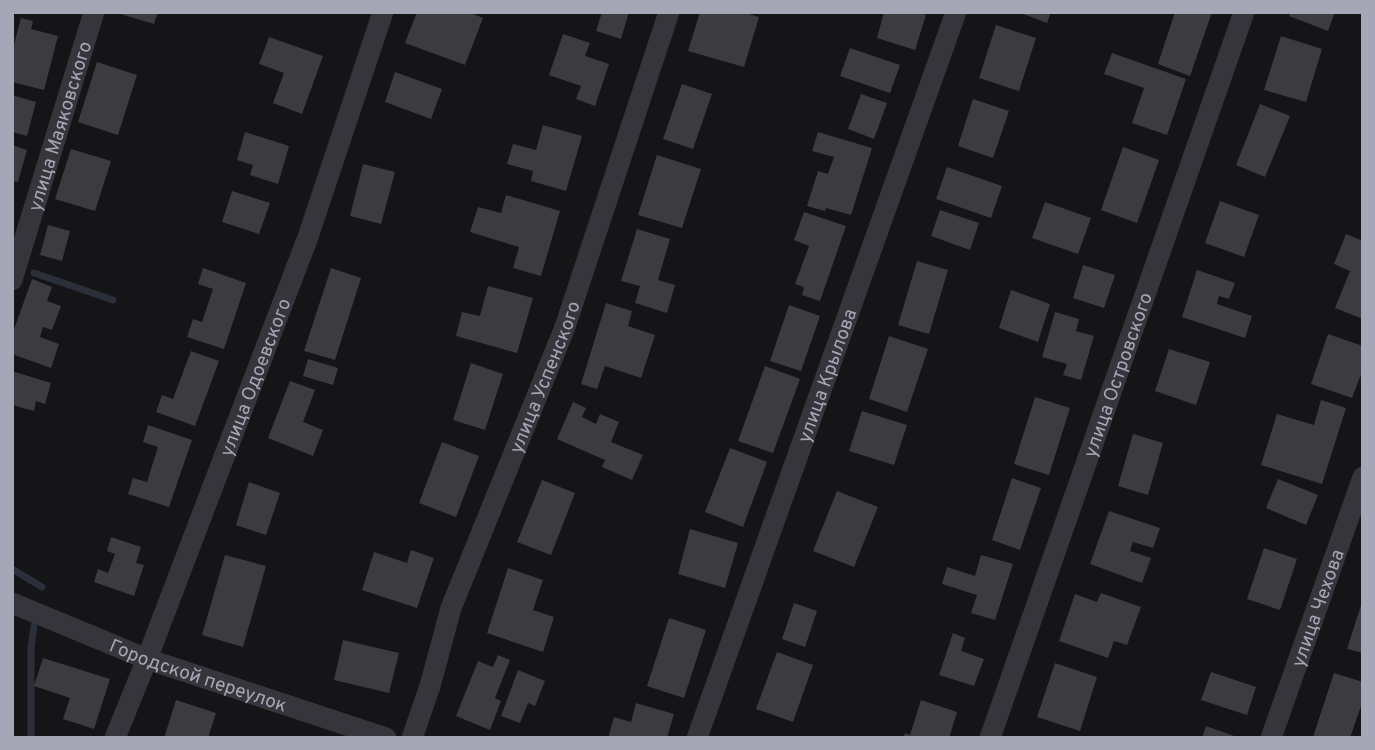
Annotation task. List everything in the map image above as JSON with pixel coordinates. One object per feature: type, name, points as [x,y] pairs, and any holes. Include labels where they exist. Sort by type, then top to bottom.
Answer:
[{"type":"street","name":"улица Маяковского","points":[[12,280],[94,12]]},
{"type":"street","name":"улица Одоевского","points":[[115,738],[308,237],[383,12]]},
{"type":"street","name":"улица Успенского","points":[[412,738],[430,686],[451,608],[565,327],[669,12]]},
{"type":"street","name":"улица Крылова","points":[[697,738],[956,12]]},
{"type":"street","name":"улица Островского","points":[[990,738],[1244,12]]},
{"type":"street","name":"улица Чехова","points":[[1271,738],[1363,477]]},
{"type":"street","name":"Городской переулок","points":[[12,603],[147,659],[386,738]]},
{"type":"building","points":[[114,12],[158,12],[154,24]]},
{"type":"building","points":[[417,12],[468,12],[483,18],[465,65],[405,43]]},
{"type":"building","points":[[602,12],[629,12],[621,39],[596,31]]},
{"type":"building","points":[[700,12],[742,12],[759,17],[744,67],[688,51]]},
{"type":"building","points":[[884,12],[916,12],[926,15],[915,50],[877,38]]},
{"type":"building","points":[[1018,12],[1051,12],[1047,23]]},
{"type":"building","points":[[1175,12],[1212,12],[1190,76],[1158,64]]},
{"type":"building","points":[[1291,12],[1335,12],[1328,31],[1289,16]]},
{"type":"building","points":[[21,18],[33,21],[31,29],[58,36],[44,90],[12,82],[12,52]]},
{"type":"building","points":[[996,25],[1036,38],[1019,91],[979,78]]},
{"type":"building","points":[[563,34],[590,43],[585,56],[609,64],[595,106],[576,99],[581,86],[549,75]]},
{"type":"building","points":[[1281,36],[1322,49],[1306,102],[1264,90]]},
{"type":"building","points":[[269,37],[323,56],[302,114],[273,103],[284,73],[259,64]]},
{"type":"building","points":[[850,48],[900,65],[890,93],[840,76]]},
{"type":"building","points":[[1112,53],[1186,79],[1167,135],[1132,123],[1144,88],[1104,74]]},
{"type":"building","points":[[97,62],[137,75],[118,135],[78,122]]},
{"type":"building","points":[[395,72],[442,89],[431,119],[385,102]]},
{"type":"building","points":[[682,84],[712,94],[693,149],[663,139]]},
{"type":"building","points":[[861,94],[887,103],[874,139],[848,129]]},
{"type":"building","points":[[12,95],[36,102],[27,136],[12,132]]},
{"type":"building","points":[[973,99],[1009,111],[993,158],[958,146]]},
{"type":"building","points":[[1260,104],[1290,116],[1265,177],[1236,165]]},
{"type":"building","points":[[543,125],[582,136],[566,191],[531,181],[533,171],[507,164],[513,144],[536,150]]},
{"type":"building","points":[[245,132],[289,146],[278,184],[250,175],[253,165],[237,160]]},
{"type":"building","points":[[818,132],[872,148],[851,215],[807,206],[818,171],[828,174],[834,157],[812,151]]},
{"type":"building","points":[[12,145],[27,150],[18,182],[12,181]]},
{"type":"building","points":[[1123,147],[1159,160],[1137,223],[1101,210]]},
{"type":"building","points":[[71,149],[111,161],[95,211],[55,199]]},
{"type":"building","points":[[657,155],[701,169],[682,228],[638,215]]},
{"type":"building","points":[[363,164],[395,172],[381,224],[350,216]]},
{"type":"building","points":[[947,167],[1002,186],[991,218],[936,199]]},
{"type":"building","points":[[232,191],[270,203],[259,234],[222,222]]},
{"type":"building","points":[[506,195],[560,211],[541,276],[513,268],[519,247],[470,232],[478,207],[501,213]]},
{"type":"building","points":[[1220,201],[1259,215],[1244,257],[1205,243]]},
{"type":"building","points":[[1045,202],[1091,218],[1078,254],[1032,238]]},
{"type":"building","points":[[940,210],[979,223],[970,250],[931,236]]},
{"type":"building","points":[[804,212],[846,226],[820,301],[802,295],[804,287],[795,284],[809,246],[794,240]]},
{"type":"building","points":[[48,225],[70,231],[62,261],[40,255]]},
{"type":"building","points":[[637,229],[670,239],[658,280],[675,285],[667,313],[635,303],[640,286],[621,281]]},
{"type":"building","points":[[1346,234],[1363,241],[1363,319],[1335,308],[1350,271],[1334,264]]},
{"type":"building","points":[[917,261],[948,270],[929,334],[898,325]]},
{"type":"building","points":[[1083,265],[1115,275],[1104,308],[1073,298]]},
{"type":"building","points":[[203,268],[246,283],[224,349],[187,337],[193,319],[202,322],[213,289],[198,284]]},
{"type":"building","points":[[331,268],[361,278],[335,360],[304,351]]},
{"type":"building","points":[[1197,270],[1235,283],[1229,299],[1219,296],[1217,304],[1252,316],[1245,338],[1182,317]]},
{"type":"building","points":[[32,279],[52,287],[47,301],[61,306],[52,330],[43,327],[40,337],[59,344],[51,368],[12,354],[12,335]]},
{"type":"building","points":[[488,286],[533,298],[517,353],[456,336],[462,312],[480,316]]},
{"type":"building","points":[[1011,290],[1050,304],[1038,342],[999,328]]},
{"type":"building","points":[[606,303],[632,311],[628,326],[655,335],[641,378],[605,366],[597,389],[581,384]]},
{"type":"building","points":[[789,305],[820,316],[801,371],[770,361]]},
{"type":"building","points":[[1055,312],[1079,319],[1076,331],[1094,336],[1081,380],[1063,375],[1067,364],[1042,357]]},
{"type":"building","points":[[1328,334],[1363,346],[1363,369],[1352,398],[1311,384]]},
{"type":"building","points":[[889,336],[928,349],[907,412],[869,399]]},
{"type":"building","points":[[1169,349],[1210,362],[1196,405],[1155,391]]},
{"type":"building","points":[[191,351],[219,361],[195,426],[156,412],[162,395],[173,399]]},
{"type":"building","points":[[308,359],[338,368],[333,385],[303,376]]},
{"type":"building","points":[[471,363],[503,374],[485,430],[453,420]]},
{"type":"building","points":[[765,366],[800,379],[773,453],[738,441]]},
{"type":"building","points":[[12,371],[51,383],[45,404],[36,401],[34,411],[12,405]]},
{"type":"building","points":[[290,381],[315,390],[303,422],[323,430],[313,456],[268,438]]},
{"type":"building","points":[[1035,397],[1070,408],[1049,475],[1014,464]]},
{"type":"building","points":[[1321,400],[1346,408],[1322,484],[1261,465],[1277,414],[1314,425]]},
{"type":"building","points":[[573,402],[586,408],[582,417],[596,424],[600,414],[619,422],[611,442],[643,455],[632,480],[602,467],[605,460],[557,439]]},
{"type":"building","points":[[862,411],[907,425],[894,465],[849,451]]},
{"type":"building","points":[[148,425],[192,440],[169,507],[128,494],[133,478],[147,482],[158,447],[143,442]]},
{"type":"building","points":[[1133,434],[1163,443],[1148,495],[1118,486]]},
{"type":"building","points":[[442,442],[479,456],[456,517],[419,503]]},
{"type":"building","points":[[730,448],[767,462],[743,527],[705,512]]},
{"type":"building","points":[[1012,478],[1041,488],[1020,550],[992,540]]},
{"type":"building","points":[[1278,479],[1318,495],[1306,525],[1266,508]]},
{"type":"building","points":[[542,480],[575,493],[551,555],[517,542]]},
{"type":"building","points":[[249,482],[280,493],[266,535],[236,525]]},
{"type":"building","points":[[837,491],[878,507],[854,567],[813,551]]},
{"type":"building","points":[[1109,511],[1160,528],[1153,548],[1133,542],[1130,551],[1151,558],[1142,583],[1090,564]]},
{"type":"building","points":[[690,529],[738,543],[725,588],[678,574]]},
{"type":"building","points":[[111,537],[141,547],[136,563],[144,565],[134,596],[94,582],[98,569],[108,573],[115,554],[107,551]]},
{"type":"building","points":[[1264,548],[1297,559],[1280,610],[1247,599]]},
{"type":"building","points":[[411,550],[434,558],[417,608],[362,590],[374,552],[407,563]]},
{"type":"building","points":[[225,555],[266,566],[243,647],[202,635]]},
{"type":"building","points":[[981,555],[1013,564],[995,620],[971,613],[977,595],[942,584],[947,567],[975,576]]},
{"type":"building","points":[[508,568],[543,580],[533,610],[554,617],[543,652],[487,633]]},
{"type":"building","points":[[1101,593],[1141,607],[1127,645],[1114,641],[1108,658],[1059,641],[1075,594],[1097,602]]},
{"type":"building","points":[[1363,599],[1363,653],[1347,649]]},
{"type":"building","points":[[794,603],[817,611],[805,647],[782,639]]},
{"type":"building","points":[[669,618],[706,630],[684,698],[647,686]]},
{"type":"building","points":[[953,633],[965,638],[961,651],[984,659],[974,686],[939,675]]},
{"type":"building","points":[[343,640],[399,653],[389,693],[334,680]]},
{"type":"building","points":[[777,652],[813,665],[793,722],[756,709]]},
{"type":"building","points":[[498,655],[510,660],[495,698],[501,701],[490,730],[456,716],[478,661],[493,667]]},
{"type":"building","points":[[43,658],[110,679],[94,729],[63,719],[70,698],[34,686]]},
{"type":"building","points":[[1055,663],[1097,677],[1080,731],[1037,717]]},
{"type":"building","points":[[518,670],[545,681],[535,706],[528,703],[520,723],[501,716]]},
{"type":"building","points":[[1211,672],[1256,687],[1247,715],[1201,700]]},
{"type":"building","points":[[1334,673],[1363,682],[1363,700],[1350,738],[1316,738],[1313,737]]},
{"type":"building","points":[[176,700],[216,713],[208,738],[164,738]]},
{"type":"building","points":[[921,700],[957,712],[949,738],[903,738],[905,733],[910,735]]},
{"type":"building","points":[[636,703],[674,714],[667,738],[608,738],[614,717],[631,722]]},
{"type":"building","points":[[1206,726],[1237,737],[1237,738],[1202,738]]},
{"type":"waterway","points":[[34,273],[113,300]]},
{"type":"waterway","points":[[12,569],[42,587]]},
{"type":"waterway","points":[[31,738],[31,648],[34,626]]}]
